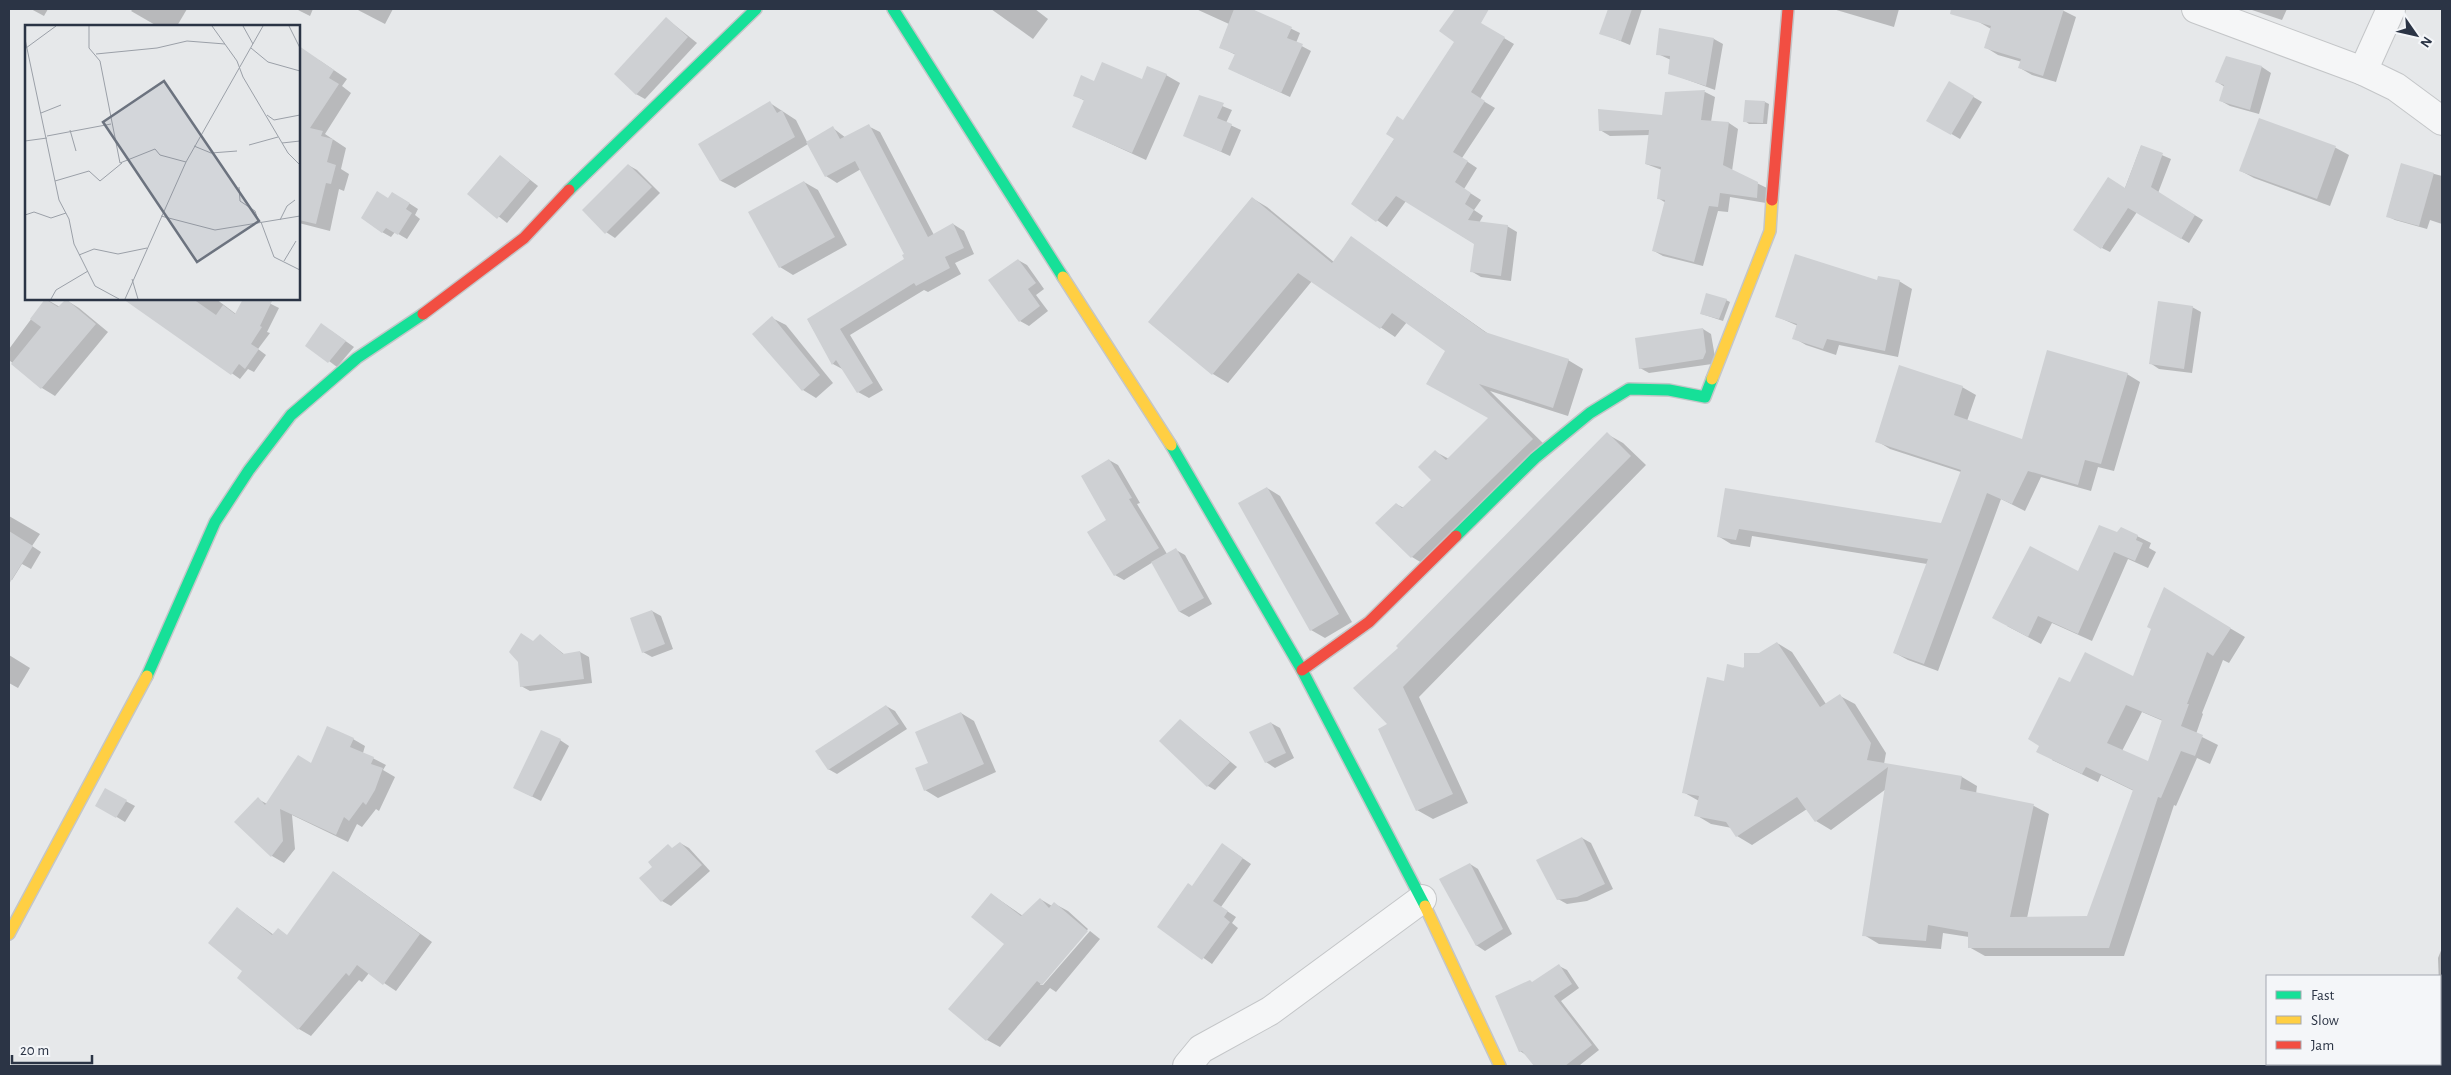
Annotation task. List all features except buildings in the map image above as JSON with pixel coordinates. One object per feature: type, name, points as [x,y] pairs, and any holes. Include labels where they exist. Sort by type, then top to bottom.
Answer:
[{"type":"street","points":[[9,934],[12,924],[55,849],[150,670],[215,522],[248,470],[291,415],[357,358],[410,324],[524,238],[581,178],[664,100],[756,9]]},
{"type":"street","points":[[893,9],[1180,460],[1302,670],[1422,899],[1500,1066]]},
{"type":"street","points":[[1302,670],[1369,622],[1535,458],[1590,413],[1629,389],[1669,390],[1705,397],[1770,231],[1788,9]]},
{"type":"street","points":[[2196,9],[2363,71],[2396,87],[2442,121]]},
{"type":"street","points":[[2363,71],[2392,9]]},
{"type":"street","points":[[1187,1066],[1201,1049],[1270,1011],[1422,899]]},
{"type":"traffic: fast","points":[[569,190],[756,9]]},
{"type":"traffic: fast","points":[[893,9],[1063,277]]},
{"type":"traffic: fast","points":[[147,676],[215,522],[249,470],[291,415],[357,358],[423,314]]},
{"type":"traffic: fast","points":[[1456,536],[1535,458],[1590,413],[1629,389],[1669,390],[1705,397],[1712,379]]},
{"type":"traffic: fast","points":[[1171,445],[1302,670],[1425,906]]},
{"type":"traffic: slow","points":[[1712,379],[1770,231],[1772,200]]},
{"type":"traffic: slow","points":[[1063,277],[1171,445]]},
{"type":"traffic: slow","points":[[9,934],[147,676]]},
{"type":"traffic: slow","points":[[1425,906],[1500,1066]]},
{"type":"traffic: jam","points":[[1772,200],[1788,9]]},
{"type":"traffic: jam","points":[[423,314],[524,238],[569,190]]},
{"type":"traffic: jam","points":[[1302,670],[1369,622],[1456,536]]}]
